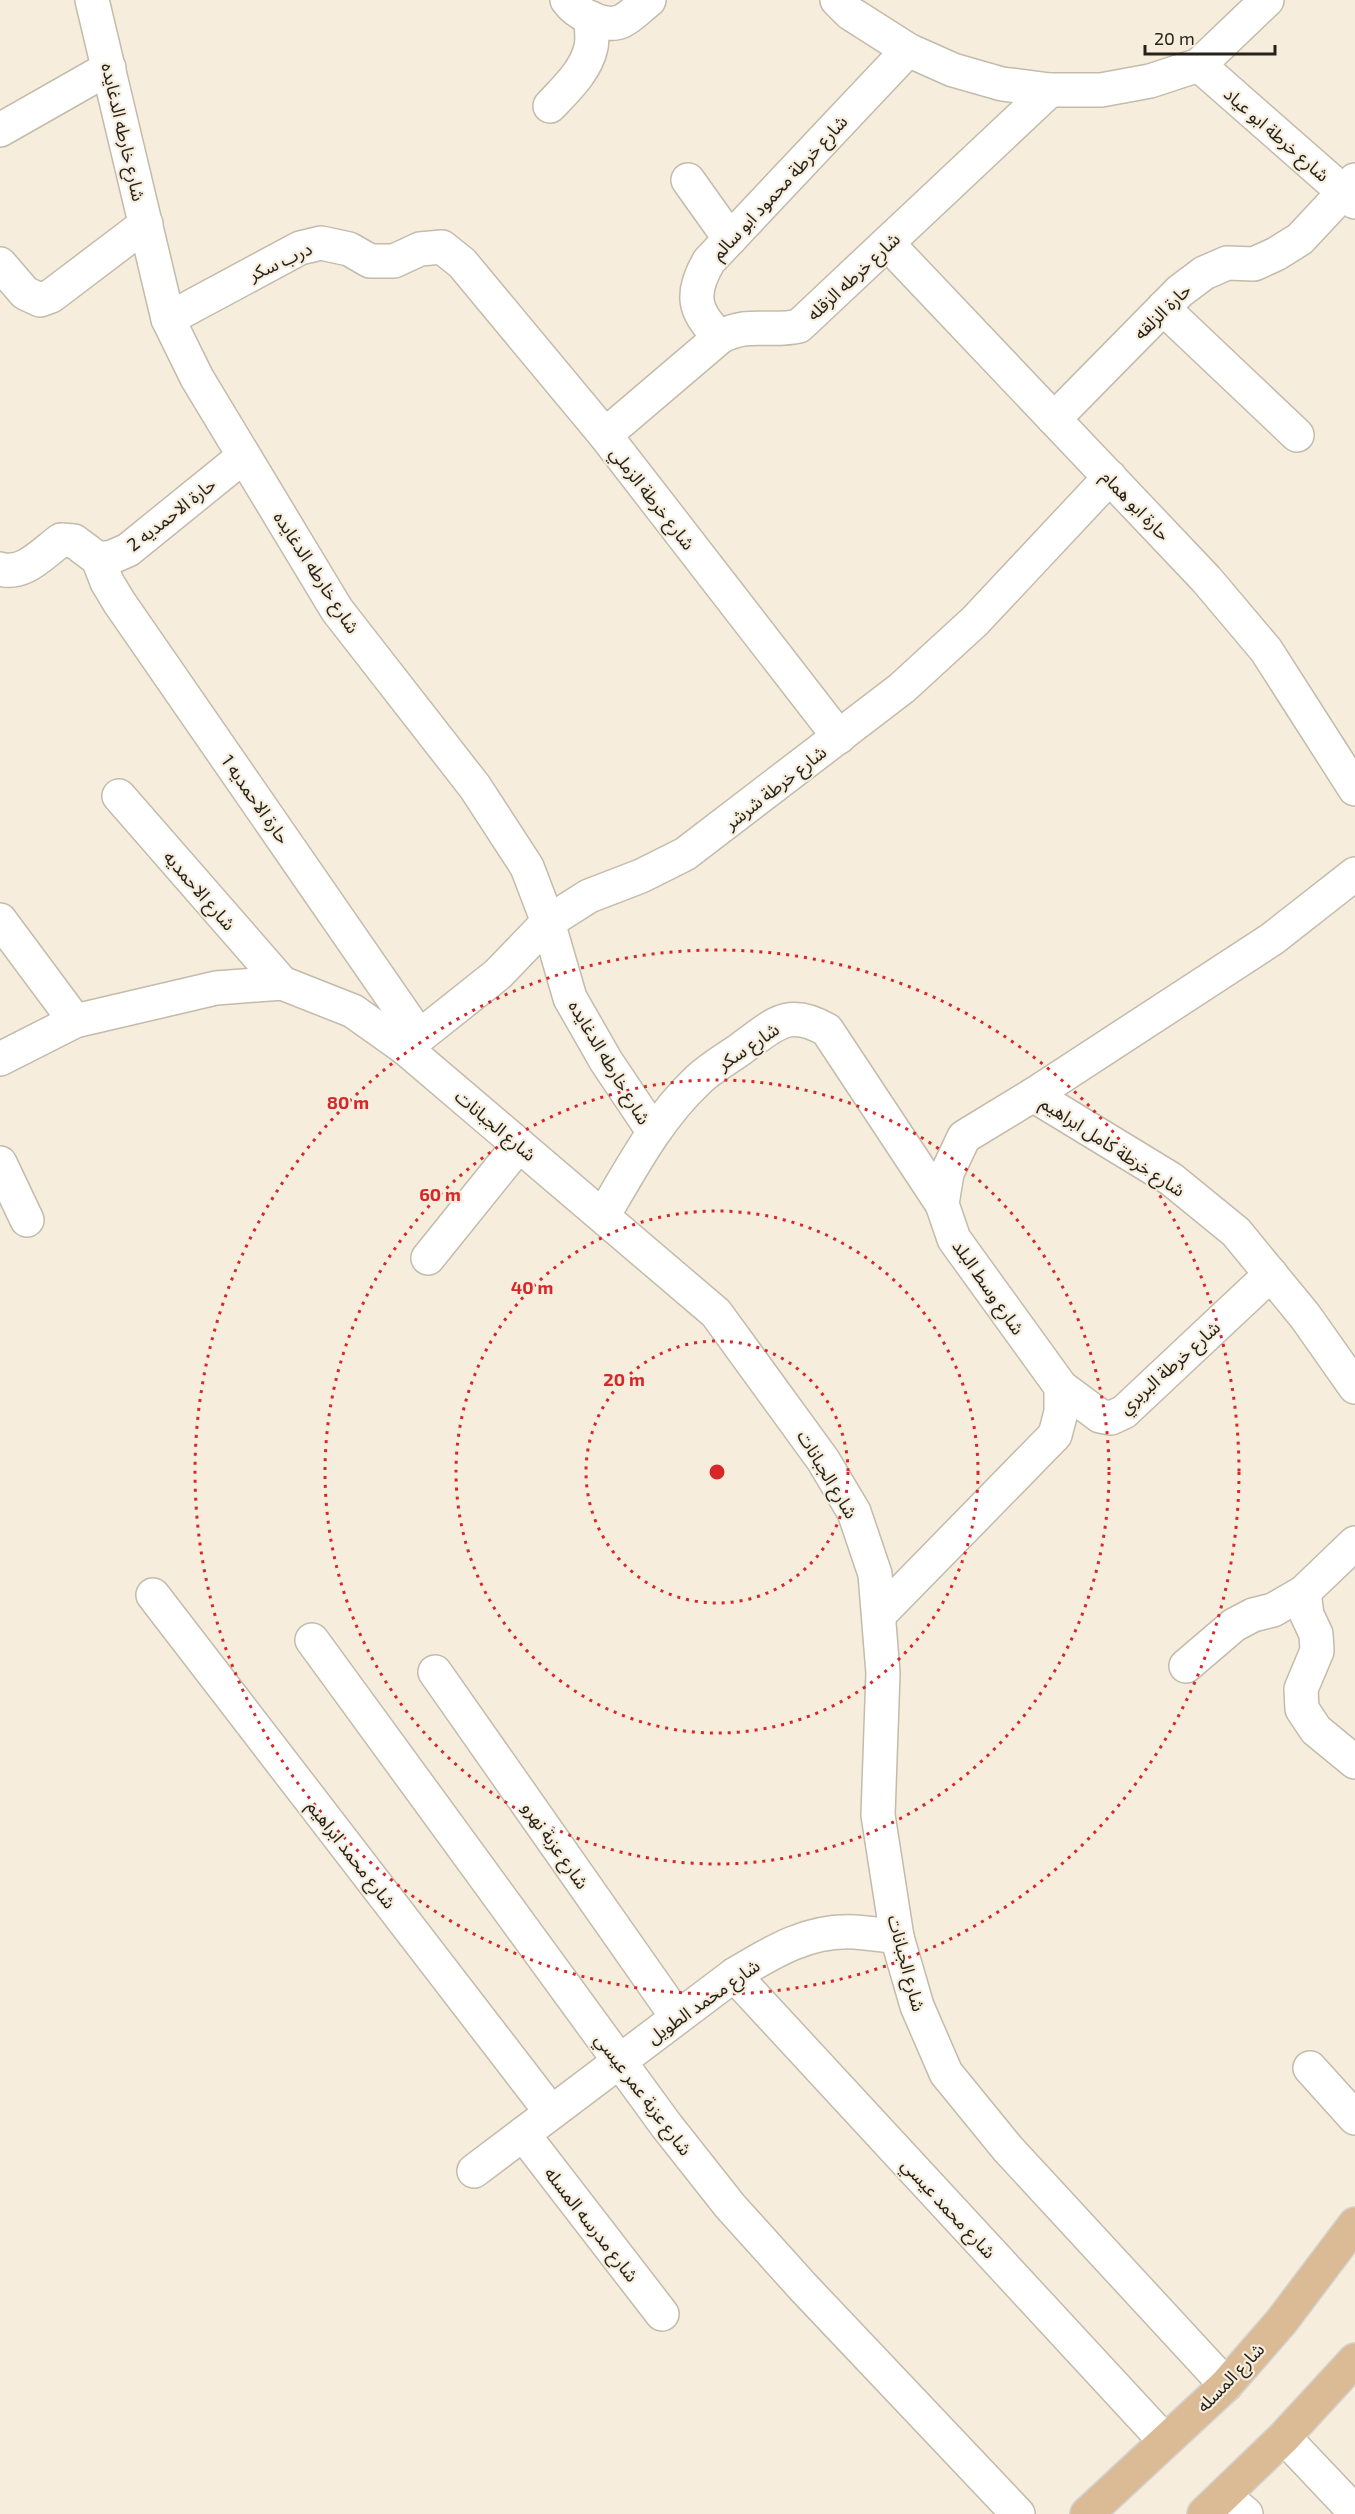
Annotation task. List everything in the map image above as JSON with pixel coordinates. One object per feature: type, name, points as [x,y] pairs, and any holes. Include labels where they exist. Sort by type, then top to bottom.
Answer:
[{"type":"main road","name":"شارع المسله","points":[[1087,2514],[1164,2440],[1226,2385],[1281,2322],[1355,2224]]},
{"type":"main road","points":[[1225,2508],[1284,2437],[1354,2363]]},
{"type":"street","name":"شارع خارطه الدغايده","points":[[92,0],[168,319],[196,378],[337,610],[475,787],[527,867],[548,922],[570,998],[606,1061],[653,1131]]},
{"type":"street","points":[[579,9],[611,23],[622,21],[649,0]]},
{"type":"street","points":[[837,0],[850,13],[908,50],[953,70],[1002,84],[1050,90],[1101,90],[1150,81],[1199,65],[1267,0]]},
{"type":"street","points":[[550,106],[581,70],[591,48],[579,9]]},
{"type":"street","name":"شارع خرطة محمود ابو سالم","points":[[720,336],[704,322],[696,301],[698,280],[709,261],[908,50]]},
{"type":"street","name":"شارع خرطة ابو عياد","points":[[1199,65],[1351,191]]},
{"type":"street","points":[[0,130],[109,68]]},
{"type":"street","name":"شارع خرطه الزقله","points":[[605,435],[720,336],[734,329],[750,326],[783,330],[799,326],[1050,90]]},
{"type":"street","points":[[688,180],[730,238]]},
{"type":"street","name":"حارة الزلقه","points":[[1054,418],[1179,291],[1204,273],[1227,263],[1254,264],[1276,254],[1300,239],[1351,191]]},
{"type":"street","points":[[0,264],[24,293],[40,300],[51,296],[146,224]]},
{"type":"street","name":"درب سكر","points":[[168,319],[300,248],[321,243],[350,249],[370,261],[394,261],[420,249],[442,247],[462,263]]},
{"type":"street","name":"حارة ابو همام","points":[[888,243],[1206,579],[1266,650],[1355,789]]},
{"type":"street","name":"شارع خرطة الزملي","points":[[462,263],[605,435],[839,737]]},
{"type":"street","points":[[1163,308],[1297,435]]},
{"type":"street","name":"حارة الاحمديه 2","points":[[98,559],[112,557],[128,550],[244,456]]},
{"type":"street","name":"شارع خرطة شرشر","points":[[412,1042],[498,974],[548,922],[589,896],[641,876],[685,854],[902,688],[975,621],[1110,477]]},
{"type":"street","points":[[0,568],[9,571],[23,569],[61,540],[74,541],[98,559]]},
{"type":"street","name":"حارة الاحمديه 1","points":[[98,559],[107,582],[119,602],[412,1042]]},
{"type":"street","name":"شارع الاحمديه","points":[[119,796],[282,983]]},
{"type":"street","name":"شارع وسط البلد","points":[[1061,1387],[954,1239],[942,1204],[947,1173],[964,1137],[1033,1095],[1272,939],[1355,874]]},
{"type":"street","points":[[0,920],[75,1021]]},
{"type":"street","name":"شارع الجبانات","points":[[0,1059],[75,1021],[216,988],[282,983],[353,1011],[412,1042],[519,1145],[716,1312],[823,1460],[854,1512],[875,1575],[883,1672],[878,1815],[897,1937],[917,2006],[946,2073],[1008,2149],[1226,2385]]},
{"type":"street","name":"شارع سكر","points":[[603,1216],[653,1131],[699,1079],[769,1028],[788,1018],[809,1019],[827,1030],[942,1204]]},
{"type":"street","name":"شارع خرطة كامل ابراهيم","points":[[1033,1095],[1171,1179],[1236,1232],[1305,1316],[1355,1387]]},
{"type":"street","points":[[429,1258],[519,1145]]},
{"type":"street","points":[[0,1163],[27,1220]]},
{"type":"street","name":"شارع خرطة البربري","points":[[1061,1387],[1100,1416],[1111,1418],[1124,1412],[1270,1274]]},
{"type":"street","points":[[879,1615],[1054,1435],[1061,1412],[1061,1387]]},
{"type":"street","points":[[1186,1666],[1234,1625],[1253,1615],[1273,1611],[1304,1592],[1355,1543]]},
{"type":"street","points":[[1304,1592],[1307,1614],[1316,1634],[1317,1651],[1301,1689],[1302,1709],[1316,1730],[1355,1762]]},
{"type":"street","name":"شارع محمد ابراهيم","points":[[153,1595],[551,2112]]},
{"type":"street","name":"شارع عزبة عمر عيسي","points":[[312,1640],[619,2061],[730,2206],[1018,2514]]},
{"type":"street","name":"شارع عزبة نهرو","points":[[435,1672],[678,2017]]},
{"type":"street","name":"شارع محمد الطويل","points":[[474,2171],[734,1975],[772,1952],[810,1936],[854,1932],[897,1937]]},
{"type":"street","name":"شارع محمد عيسي","points":[[734,1975],[1164,2440]]},
{"type":"street","points":[[1310,2068],[1355,2118]]},
{"type":"street","name":"شارع مدرسه المسله","points":[[523,2134],[662,2314]]},
{"type":"street","points":[[1284,2437],[1355,2512]]}]
